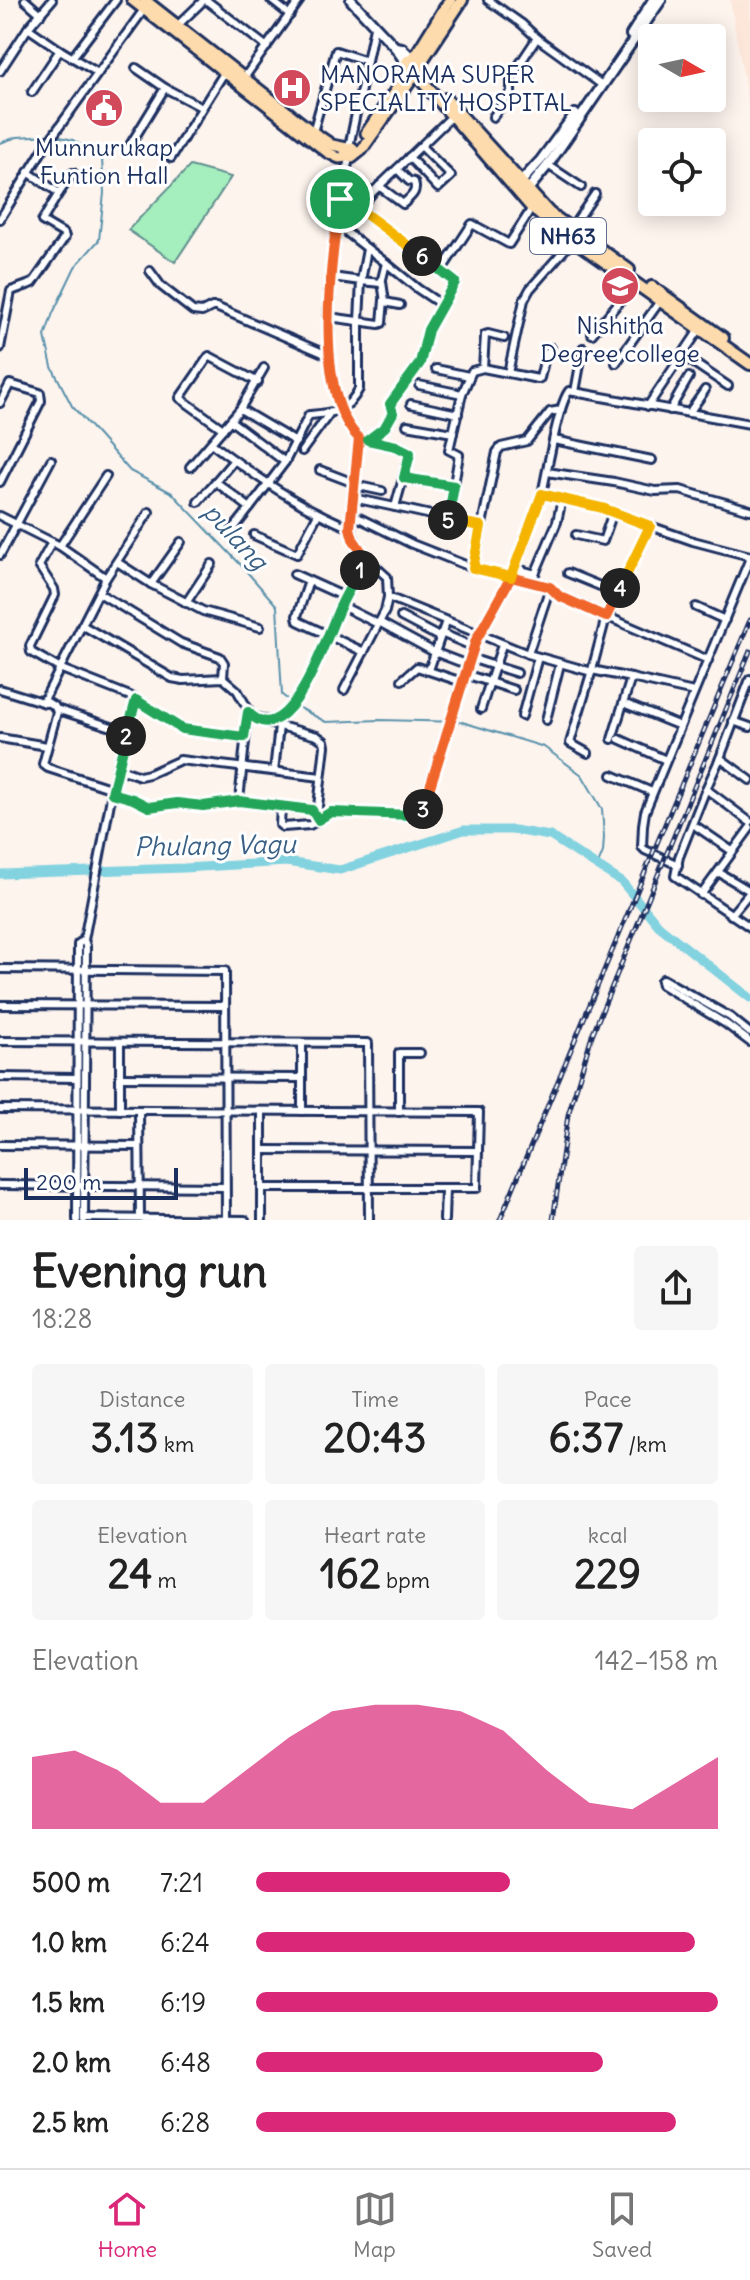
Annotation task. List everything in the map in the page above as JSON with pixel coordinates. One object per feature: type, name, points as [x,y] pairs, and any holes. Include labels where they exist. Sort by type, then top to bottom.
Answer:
[{"type":"highway","points":[[414,67],[450,0]]},
{"type":"highway","points":[[414,67],[462,0]]},
{"type":"highway","name":"NH63","points":[[414,67],[452,116],[522,189],[572,234],[699,330],[750,364]]},
{"type":"highway","name":"NH63","points":[[414,67],[522,189],[532,208],[750,357]]},
{"type":"main road","points":[[132,0],[146,4],[177,26],[313,132],[332,145],[351,152]]},
{"type":"main road","points":[[146,4],[224,73],[339,158],[362,150],[414,67],[351,0]]},
{"type":"main road","points":[[522,189],[548,165],[653,0]]},
{"type":"main road","points":[[522,189],[661,0]]},
{"type":"street","points":[[25,0],[41,14]]},
{"type":"street","points":[[0,71],[3,61],[52,0]]},
{"type":"street","points":[[72,58],[116,0]]},
{"type":"street","points":[[177,26],[205,0],[267,47]]},
{"type":"street","points":[[271,0],[290,15]]},
{"type":"street","points":[[244,78],[300,0]]},
{"type":"street","points":[[488,0],[600,83]]},
{"type":"street","points":[[0,219],[28,172],[146,4]]},
{"type":"street","points":[[374,27],[336,224],[329,317],[330,356],[340,409],[349,428],[359,438],[396,446],[410,453],[395,507]]},
{"type":"street","points":[[28,28],[98,73]]},
{"type":"street","points":[[493,117],[509,95],[511,77],[537,38]]},
{"type":"street","points":[[32,92],[60,50]]},
{"type":"street","points":[[313,132],[336,51],[367,61]]},
{"type":"street","points":[[136,68],[201,107]]},
{"type":"street","points":[[171,158],[224,73]]},
{"type":"street","points":[[127,150],[165,88]]},
{"type":"street","points":[[359,209],[452,116]]},
{"type":"street","points":[[409,157],[438,188],[451,176],[421,146]]},
{"type":"street","points":[[548,165],[581,187]]},
{"type":"street","points":[[379,186],[403,204],[416,187],[397,169]]},
{"type":"street","points":[[28,172],[59,193]]},
{"type":"street","points":[[0,348],[11,291],[32,284],[65,237],[42,221],[73,173]]},
{"type":"street","points":[[508,373],[524,300],[572,234],[595,194]]},
{"type":"street","points":[[340,199],[359,209],[455,282],[428,330],[420,363],[390,404],[393,413],[389,423],[368,440]]},
{"type":"street","points":[[441,271],[472,224],[509,244],[532,208]]},
{"type":"street","points":[[336,224],[442,305]]},
{"type":"street","points":[[231,532],[285,462],[309,415],[329,414],[340,409],[359,389],[361,281],[367,249]]},
{"type":"street","points":[[329,317],[382,323],[382,282],[386,263]]},
{"type":"street","points":[[150,271],[161,286],[193,311],[202,312],[216,307],[330,356]]},
{"type":"street","points":[[332,277],[382,282]]},
{"type":"street","points":[[592,334],[636,282]]},
{"type":"street","points":[[384,300],[400,305]]},
{"type":"street","points":[[616,363],[660,301]]},
{"type":"street","points":[[648,406],[699,330]]},
{"type":"street","points":[[483,368],[485,335],[504,338]]},
{"type":"street","points":[[448,520],[459,455],[449,451],[469,376],[472,371],[483,368],[539,379],[551,348]]},
{"type":"street","points":[[575,392],[583,348]]},
{"type":"street","points":[[682,355],[728,386]]},
{"type":"street","points":[[223,429],[180,398],[208,356],[258,382]]},
{"type":"street","points":[[190,467],[240,409],[264,368]]},
{"type":"street","points":[[436,369],[469,376]]},
{"type":"street","points":[[670,410],[689,377]]},
{"type":"street","points":[[0,379],[39,391],[41,401],[0,482]]},
{"type":"street","points":[[0,403],[10,384]]},
{"type":"street","points":[[419,385],[462,394]]},
{"type":"street","points":[[689,413],[705,390]]},
{"type":"street","points":[[281,807],[281,826],[310,825],[331,812],[417,815],[423,808],[474,647],[511,577],[542,494],[567,392],[750,424]]},
{"type":"street","points":[[411,404],[458,414]]},
{"type":"street","points":[[240,409],[296,442]]},
{"type":"street","points":[[473,568],[497,452],[501,447],[527,441],[550,412],[561,410]]},
{"type":"street","points":[[302,451],[329,414]]},
{"type":"street","points":[[231,421],[285,462]]},
{"type":"street","points":[[407,425],[453,433]]},
{"type":"street","points":[[344,690],[385,611],[388,597],[387,577],[366,558],[353,539],[350,528],[359,438]]},
{"type":"street","points":[[554,440],[652,460]]},
{"type":"street","points":[[211,443],[267,485],[350,528]]},
{"type":"street","points":[[0,555],[51,460]]},
{"type":"street","points":[[198,502],[234,460]]},
{"type":"street","points":[[320,470],[382,491]]},
{"type":"street","points":[[547,472],[655,491],[680,490],[750,510]]},
{"type":"street","points":[[60,546],[106,476]]},
{"type":"street","points":[[404,478],[454,486]]},
{"type":"street","points":[[216,482],[250,508]]},
{"type":"street","points":[[542,494],[613,512],[693,541],[750,557],[652,792],[643,825],[642,847],[678,865]]},
{"type":"street","points":[[353,498],[481,526]]},
{"type":"street","points":[[514,568],[535,574],[557,522],[562,499]]},
{"type":"street","points":[[45,703],[59,668],[106,578],[149,512]]},
{"type":"street","points":[[576,535],[603,541],[613,512]]},
{"type":"street","points":[[254,535],[297,554],[318,514]]},
{"type":"street","points":[[351,514],[412,544],[473,568],[550,587],[559,596],[708,660]]},
{"type":"street","points":[[0,516],[60,546],[106,578]]},
{"type":"street","points":[[588,753],[570,743],[606,617],[650,526]]},
{"type":"street","points":[[52,542],[39,566],[55,595],[30,649],[33,654],[136,700],[182,729],[244,737]]},
{"type":"street","points":[[151,584],[181,542]]},
{"type":"street","points":[[266,721],[278,719],[295,701],[366,558]]},
{"type":"street","points":[[117,562],[151,584],[214,616],[260,627]]},
{"type":"street","points":[[186,603],[212,564]]},
{"type":"street","points":[[568,573],[617,593]]},
{"type":"street","points":[[294,574],[345,597]]},
{"type":"street","points":[[309,581],[297,619],[364,652]]},
{"type":"street","points":[[528,654],[550,587]]},
{"type":"street","points":[[99,593],[181,643],[220,657],[224,663],[223,678]]},
{"type":"street","points":[[388,597],[502,645],[560,664],[694,692]]},
{"type":"street","points":[[340,605],[434,652],[517,673]]},
{"type":"street","points":[[696,607],[725,620]]},
{"type":"street","points":[[401,617],[474,647]]},
{"type":"street","points":[[429,670],[446,621]]},
{"type":"street","points":[[82,625],[172,678],[223,678],[237,690],[252,716],[317,736],[324,741],[317,819]]},
{"type":"street","points":[[481,709],[502,645]]},
{"type":"street","points":[[522,716],[538,657]]},
{"type":"street","points":[[546,720],[560,664]]},
{"type":"street","points":[[402,680],[417,667],[462,682]]},
{"type":"street","points":[[465,674],[514,690]]},
{"type":"street","points":[[631,678],[615,739],[666,760]]},
{"type":"street","points":[[750,679],[706,789],[676,878],[750,927]]},
{"type":"street","points":[[0,689],[127,732]]},
{"type":"street","points":[[136,700],[112,791],[84,940],[78,944],[81,970],[81,1219],[245,1220]]},
{"type":"street","points":[[628,705],[680,726]]},
{"type":"street","points":[[56,709],[43,761],[45,766],[149,807],[177,803],[203,806],[239,801],[312,810],[317,819]]},
{"type":"street","points":[[239,801],[248,712]]},
{"type":"street","points":[[733,721],[750,727]]},
{"type":"street","points":[[274,771],[279,726]]},
{"type":"street","points":[[0,738],[47,746]]},
{"type":"street","points":[[720,758],[750,780]]},
{"type":"street","points":[[117,768],[140,776],[180,760],[321,777]]},
{"type":"street","points":[[612,775],[652,792]]},
{"type":"street","points":[[706,789],[750,822]]},
{"type":"street","points":[[697,827],[732,851]]},
{"type":"street","points":[[701,895],[750,828]]},
{"type":"street","points":[[718,872],[750,891],[731,915]]},
{"type":"street","points":[[0,969],[225,971],[226,1219]]},
{"type":"street","points":[[750,1033],[730,1017],[663,979],[661,981],[662,985],[750,1042]]},
{"type":"street","points":[[0,1005],[224,1006]]},
{"type":"street","points":[[0,1041],[368,1043],[369,1220]]},
{"type":"street","points":[[80,1041],[77,1078],[80,1109]]},
{"type":"street","points":[[120,1042],[120,1110]]},
{"type":"street","points":[[302,1043],[302,1111]]},
{"type":"street","points":[[399,1112],[399,1053],[420,1053]]},
{"type":"street","points":[[0,1077],[77,1078]]},
{"type":"street","points":[[120,1077],[302,1078]]},
{"type":"street","points":[[0,1109],[479,1112],[477,1188],[263,1188]]},
{"type":"street","points":[[139,1110],[140,1218]]},
{"type":"street","points":[[262,1111],[262,1220]]},
{"type":"street","points":[[0,1145],[139,1146]]},
{"type":"street","points":[[263,1150],[478,1151]]},
{"type":"street","points":[[0,1185],[225,1187]]},
{"type":"street","points":[[444,1220],[445,1189]]},
{"type":"shaded area","points":[[730,0],[750,0],[750,115]]},
{"type":"green space","points":[[190,166],[231,177],[175,262],[128,230]]},
{"type":"waterway","name":"pulang","points":[[0,143],[17,137],[50,135]]},
{"type":"waterway","name":"pulang","points":[[56,136],[73,140],[102,159],[104,193],[99,240],[75,267],[45,336],[52,367],[72,406],[130,471],[172,493],[277,606],[282,695],[291,702]]},
{"type":"waterway","name":"pulang","points":[[296,706],[326,722],[462,722],[544,747],[582,775],[602,809],[603,852],[597,867]]},
{"type":"waterway","name":"Phulang Vagu","points":[[0,874],[286,862],[340,870],[464,830],[514,830],[550,836],[622,882],[659,926],[750,998]]},
{"type":"railway","points":[[500,1220],[750,620]]},
{"type":"railway","points":[[553,1220],[568,1115],[592,1035],[750,651]]},
{"type":"place","name":"MANORAMA SUPER SPECIALITY HOSPITAL","points":[[292,88]]},
{"type":"place","name":"Munnurukap Funtion Hall","points":[[104,108]]},
{"type":"place","name":"Nishitha Degree college","points":[[620,286]]},
{"type":"route","points":[[340,199],[329,317],[330,356],[340,409],[349,428],[359,438],[350,528],[353,539],[366,558],[340,605],[307,681],[290,709],[278,719],[266,721],[248,712],[244,737],[188,731],[136,700],[112,793],[149,807],[177,803],[203,806],[239,801],[312,810],[318,820],[328,812],[417,815],[423,808],[476,640],[511,577],[550,587],[559,596],[606,617],[650,526],[602,508],[542,494],[511,577],[473,568],[481,526],[448,520],[454,486],[404,478],[410,453],[396,446],[368,440],[389,423],[393,413],[390,404],[416,371],[428,330],[455,282],[359,209],[340,199]]}]
